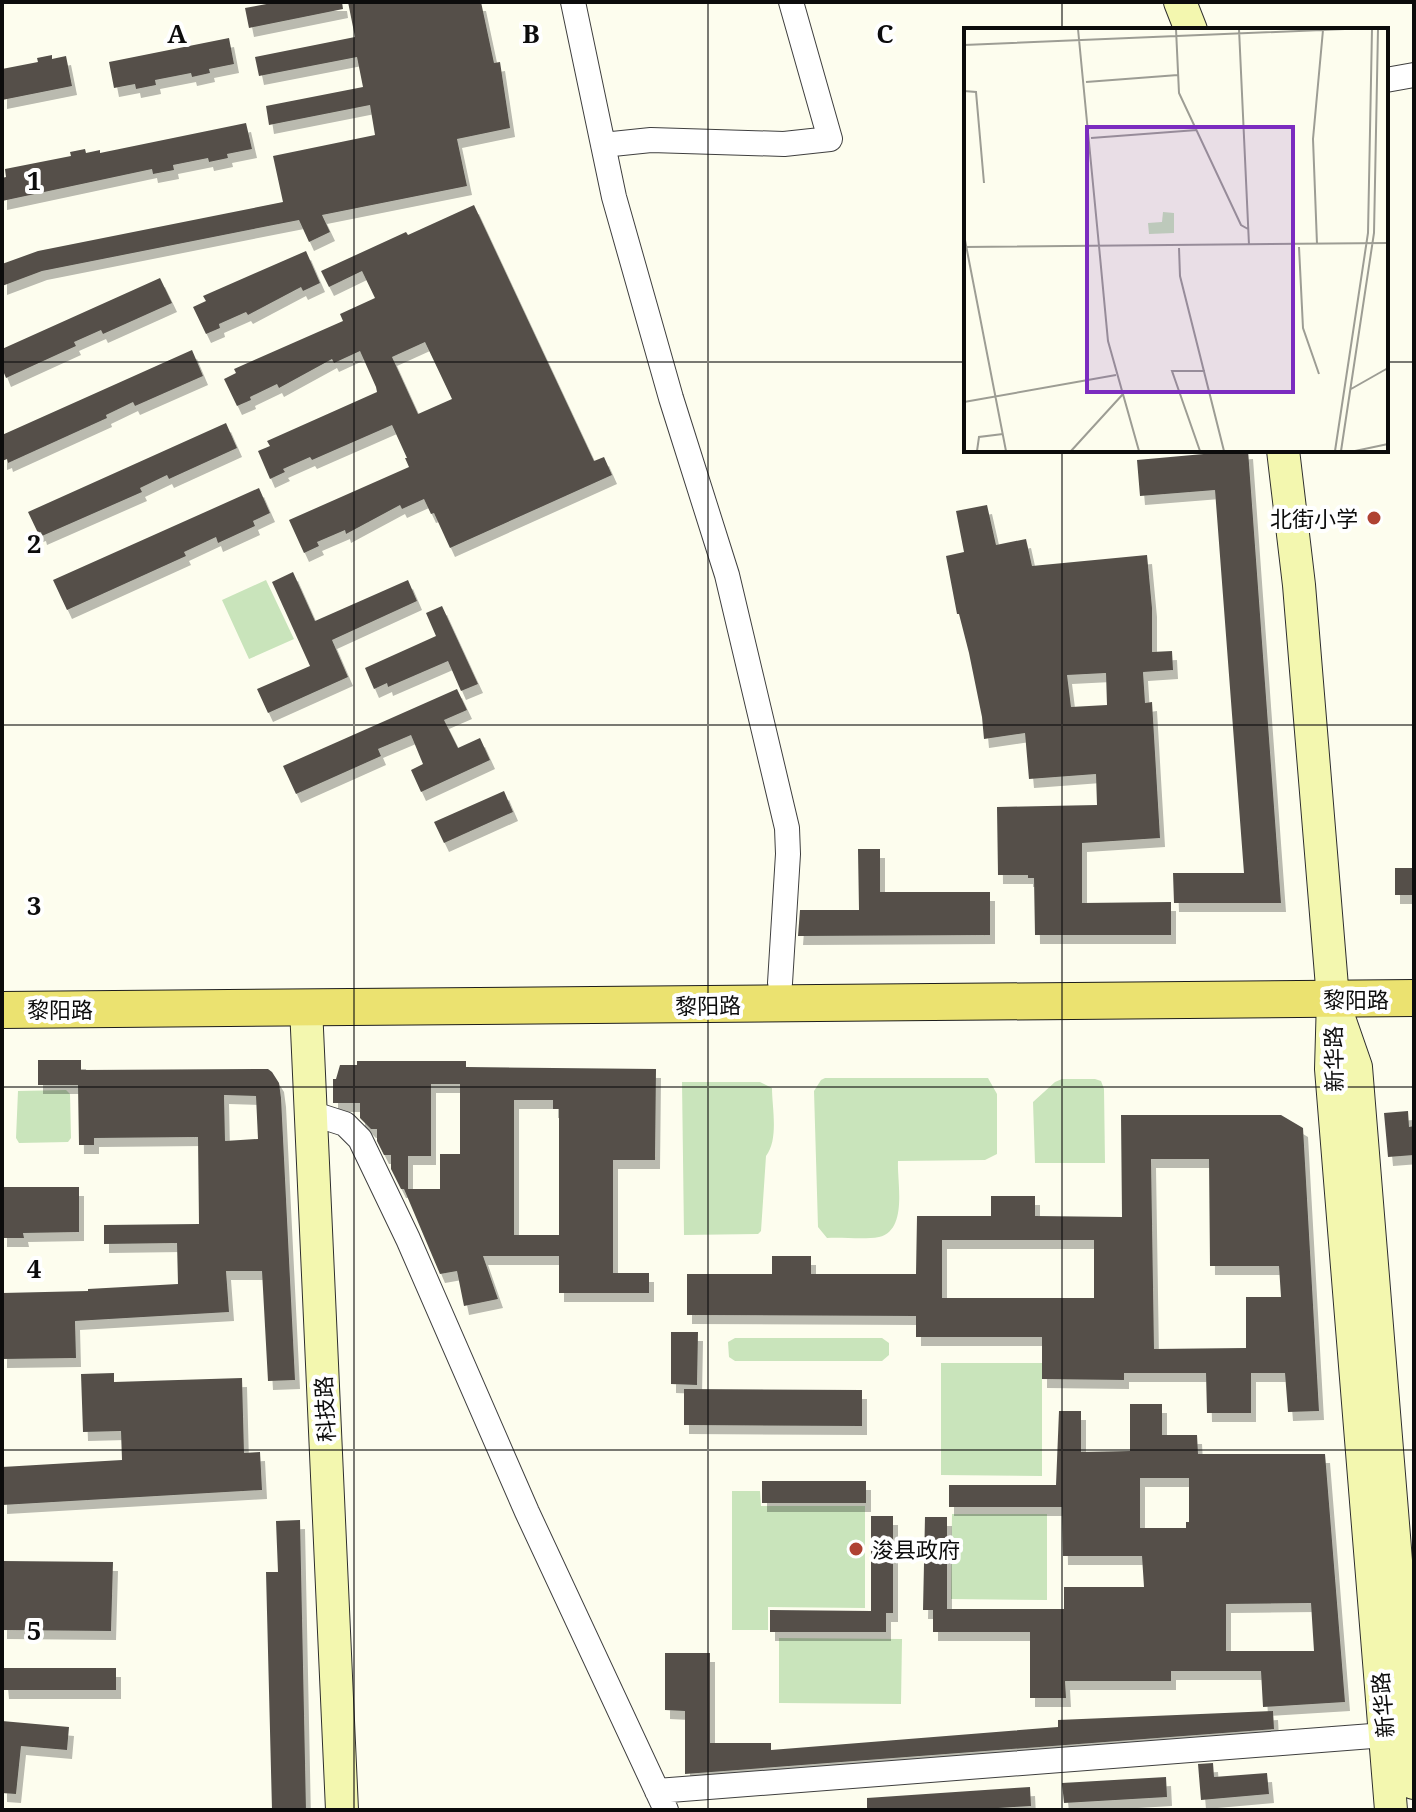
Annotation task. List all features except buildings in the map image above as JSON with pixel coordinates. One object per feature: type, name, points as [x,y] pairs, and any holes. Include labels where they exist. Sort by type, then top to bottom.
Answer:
[{"type":"main road","points":[[1180,2],[1190,28]]},
{"type":"main road","points":[[1283,452],[1299,585],[1332,988]]},
{"type":"main road","name":"黎阳路","points":[[2,1010],[1332,988],[1414,977]]},
{"type":"main road","name":"黎阳路","points":[[2,988],[780,983],[1332,988],[1414,998]]},
{"type":"main road","name":"新华路","points":[[1332,988],[1331,1069],[1391,1810]]},
{"type":"main road","name":"新华路","points":[[1332,988],[1356,1067],[1414,1783]]},
{"type":"main road","name":"科技路","points":[[306,1007],[342,1810]]},
{"type":"street","points":[[573,2],[614,197],[667,383],[727,575],[785,816],[788,854],[780,983]]},
{"type":"street","points":[[603,145],[651,140],[784,144],[830,139],[791,2]]},
{"type":"street","points":[[1388,80],[1414,75]]},
{"type":"street","points":[[311,1113],[345,1124],[360,1139],[408,1239],[527,1512],[662,1800],[1385,1735]]},
{"type":"green space","points":[[266,580],[294,639],[249,659],[222,600]]},
{"type":"green space","points":[[825,1078],[988,1078],[997,1094],[997,1154],[985,1160],[898,1161],[899,1205],[894,1225],[888,1233],[873,1238],[827,1238],[818,1227],[814,1091]]},
{"type":"green space","points":[[1062,1079],[1101,1081],[1104,1089],[1105,1163],[1035,1163],[1033,1102]]},
{"type":"green space","points":[[682,1082],[760,1082],[772,1088],[774,1132],[766,1156],[761,1231],[758,1234],[684,1235]]},
{"type":"green space","points":[[66,1090],[70,1094],[71,1138],[68,1142],[19,1143],[16,1138],[18,1091]]},
{"type":"green space","points":[[735,1338],[882,1338],[889,1343],[889,1355],[882,1361],[735,1361],[729,1357],[728,1342]]},
{"type":"green space","points":[[941,1363],[1042,1363],[1042,1476],[941,1475]]},
{"type":"green space","points":[[732,1491],[760,1491],[761,1506],[865,1506],[865,1608],[768,1607],[768,1630],[732,1630]]},
{"type":"green space","points":[[952,1514],[1047,1514],[1047,1600],[951,1599]]},
{"type":"green space","points":[[779,1638],[902,1639],[901,1704],[779,1703]]},
{"type":"place","name":"北街小学","points":[[1374,518]]},
{"type":"place","name":"浚县政府","points":[[856,1549]]}]
